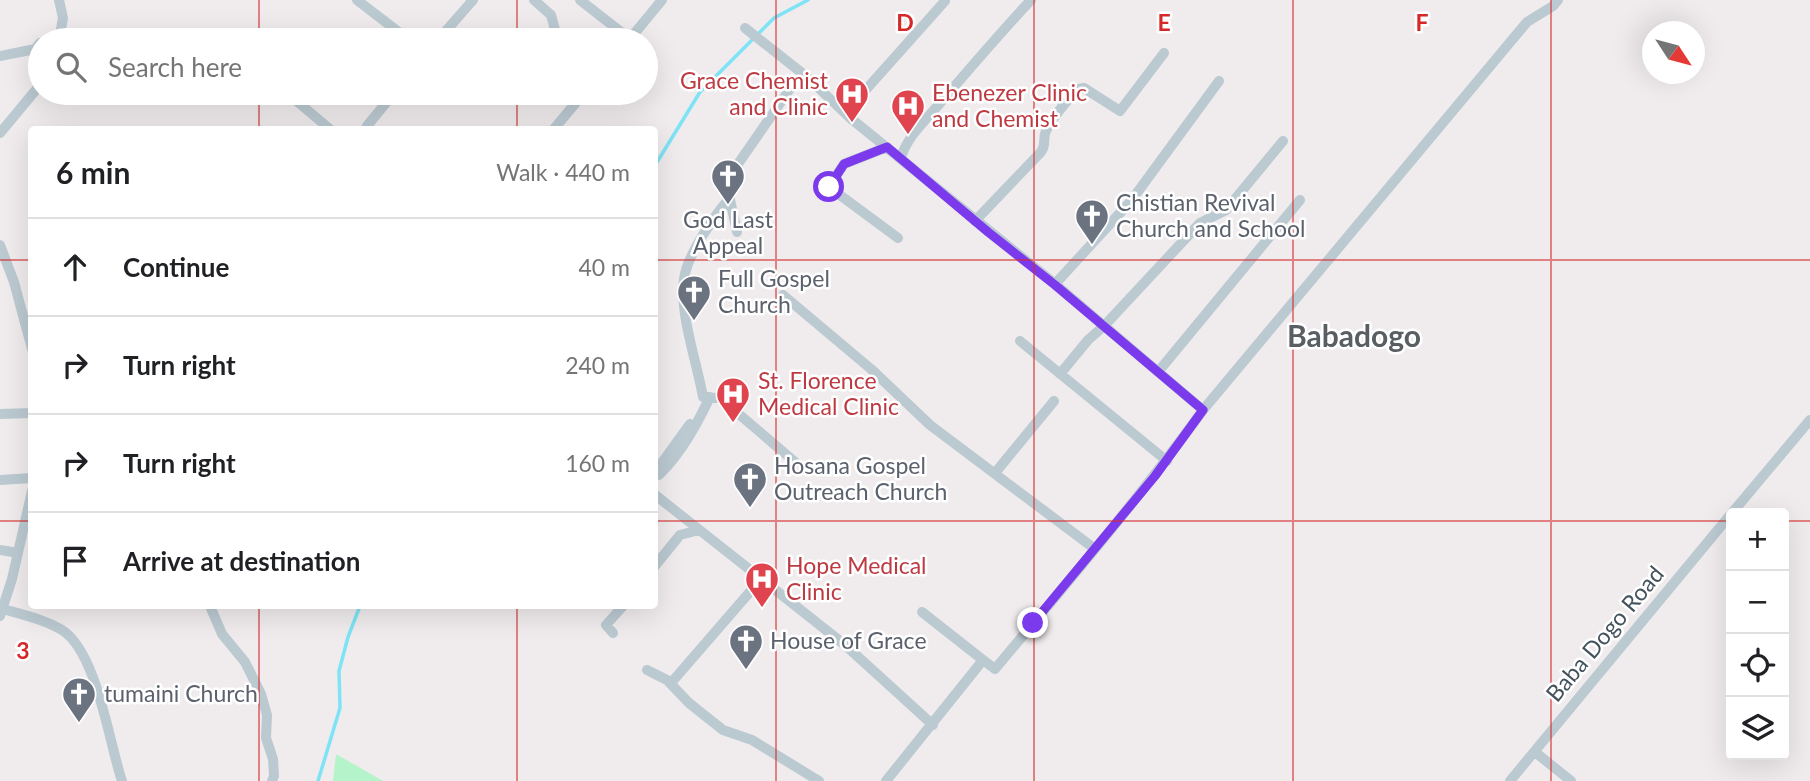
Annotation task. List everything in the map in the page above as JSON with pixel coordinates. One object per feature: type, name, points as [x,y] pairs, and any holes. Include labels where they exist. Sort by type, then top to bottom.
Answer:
[{"type":"street","points":[[59,0],[63,18],[60,28]]},
{"type":"street","points":[[357,0],[393,28]]},
{"type":"street","points":[[448,28],[473,0]]},
{"type":"street","points":[[534,0],[551,15],[555,28]]},
{"type":"street","points":[[580,0],[614,28]]},
{"type":"street","points":[[639,28],[662,0]]},
{"type":"street","points":[[901,158],[904,148],[917,130],[986,47],[1031,0]]},
{"type":"street","points":[[849,117],[854,103],[945,1]]},
{"type":"street","points":[[922,612],[995,669],[1167,461],[1203,410],[1527,22],[1552,2]]},
{"type":"street","points":[[747,29],[807,77],[849,117],[1203,410]]},
{"type":"street","points":[[0,56],[28,50]]},
{"type":"street","points":[[975,221],[1041,152],[1049,125],[1078,89],[1084,88],[1120,111],[1164,53]]},
{"type":"street","points":[[737,232],[728,190],[730,174],[792,86],[807,77]]},
{"type":"street","points":[[1055,285],[1131,201],[1219,81]]},
{"type":"street","points":[[0,134],[28,100]]},
{"type":"street","points":[[301,105],[326,126]]},
{"type":"street","points":[[369,126],[385,105]]},
{"type":"street","points":[[556,126],[574,105]]},
{"type":"street","points":[[1060,374],[1088,340],[1200,222],[1226,210],[1283,141]]},
{"type":"street","points":[[887,147],[844,164],[829,187],[898,238]]},
{"type":"street","points":[[658,473],[682,449],[706,397],[683,296],[684,277],[712,219],[729,200]]},
{"type":"street","points":[[1158,372],[1300,200]]},
{"type":"street","points":[[0,246],[14,282],[28,334]]},
{"type":"street","points":[[783,295],[871,369],[930,425],[1095,549]]},
{"type":"street","points":[[1020,341],[1167,461]]},
{"type":"street","points":[[706,397],[720,398],[795,462]]},
{"type":"street","points":[[995,473],[1054,401]]},
{"type":"street","points":[[0,414],[28,413]]},
{"type":"street","name":"Baba Dogo Road","points":[[1737,508],[1810,420]]},
{"type":"street","points":[[0,480],[28,478]]},
{"type":"street","points":[[658,502],[699,530],[845,645],[933,725]]},
{"type":"street","points":[[28,509],[1,611],[61,630],[76,643],[93,679],[122,781]]},
{"type":"street","name":"Baba Dogo Road","points":[[1510,781],[1726,521]]},
{"type":"street","points":[[658,562],[680,535],[699,530]]},
{"type":"street","points":[[0,550],[18,554]]},
{"type":"street","points":[[671,683],[761,579]]},
{"type":"street","points":[[211,609],[222,634],[245,662],[261,694],[267,715],[266,738],[273,759],[272,781]]},
{"type":"street","points":[[613,633],[606,625],[620,609]]},
{"type":"street","points":[[886,781],[983,660]]},
{"type":"street","points":[[647,670],[671,683],[723,730],[752,740],[819,781]]},
{"type":"street","points":[[1535,752],[1571,781]]},
{"type":"green space","points":[[336,754],[383,781],[333,781]]},
{"type":"waterway","points":[[658,160],[700,92],[774,18],[808,0]]},
{"type":"waterway","points":[[318,781],[340,708],[339,671],[359,609]]},
{"type":"place","name":"Grace Chemist and Clinic","points":[[852,124]]},
{"type":"place","name":"Ebenezer Clinic and Chemist","points":[[908,136]]},
{"type":"place","name":"God Last Appeal","points":[[728,206]]},
{"type":"place","name":"Chistian Revival Church and School","points":[[1092,246]]},
{"type":"place","name":"Full Gospel Church","points":[[694,322]]},
{"type":"place","name":"St. Florence Medical Clinic","points":[[733,424]]},
{"type":"place","name":"Hosana Gospel Outreach Church","points":[[750,509]]},
{"type":"place","name":"Hope Medical Clinic","points":[[762,609]]},
{"type":"place","name":"House of Grace","points":[[746,671]]},
{"type":"place","name":"tumaini Church","points":[[79,724]]},
{"type":"district","name":"Babadogo","points":[[1354,337]]},
{"type":"route","points":[[829,187],[844,164],[887,147],[1203,410],[1167,461],[1033,623]]}]
